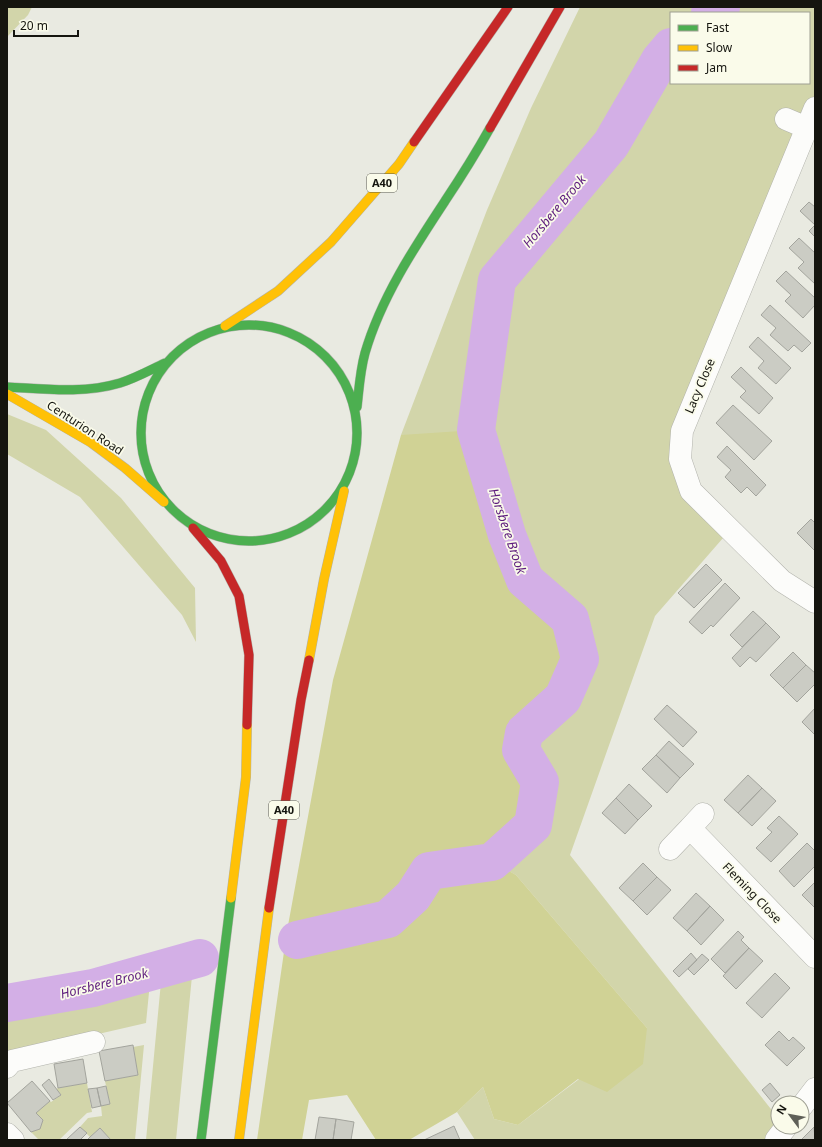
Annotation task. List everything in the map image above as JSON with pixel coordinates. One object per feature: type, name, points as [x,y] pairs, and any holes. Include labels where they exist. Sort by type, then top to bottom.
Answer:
[{"type":"main road","name":"A40","points":[[224,327],[278,291],[331,242],[399,164],[508,7]]},
{"type":"main road","points":[[193,527],[227,540],[265,541],[298,530],[326,510],[346,482],[357,449],[357,415],[360,379],[367,345],[385,305],[409,258],[496,118],[560,7]]},
{"type":"main road","points":[[164,502],[146,469],[140,432],[147,395],[166,363],[194,339],[224,327],[264,325],[297,335],[325,355],[346,382],[357,415]]},
{"type":"main road","name":"Centurion Road","points":[[7,388],[73,390],[96,389],[120,383],[166,363]]},
{"type":"main road","name":"Centurion Road","points":[[7,394],[90,442],[125,468],[193,527]]},
{"type":"main road","name":"A40","points":[[239,1140],[265,932],[301,700],[324,579],[346,482]]},
{"type":"main road","points":[[193,527],[221,561],[238,596],[249,655],[246,777],[201,1140]]},
{"type":"street","name":"Lacy Close","points":[[815,108],[682,431],[680,459],[691,491],[782,581],[815,602]]},
{"type":"street","points":[[786,119],[807,128]]},
{"type":"street","name":"Fleming Close","points":[[670,849],[697,821],[815,957]]},
{"type":"street","points":[[7,1067],[12,1061],[94,1042]]},
{"type":"street","points":[[7,1134],[13,1140]]},
{"type":"green space","points":[[7,7],[32,7],[28,15],[7,37]]},
{"type":"green space","points":[[580,7],[815,7],[815,108],[680,459],[730,530],[655,616],[570,855],[770,1108],[770,1135],[777,1135],[776,1140],[475,1140],[457,1112],[483,1087],[494,1119],[518,1125],[647,1028],[516,875],[492,862],[540,782],[521,750],[523,733],[563,698],[570,619],[525,580],[507,535],[401,435],[487,210],[531,108]]},
{"type":"green space","points":[[7,414],[46,430],[121,498],[195,588],[196,642],[182,615],[80,497],[7,454]]},
{"type":"green space","points":[[476,430],[507,535],[525,580],[570,619],[580,659],[563,698],[524,733],[521,750],[540,782],[533,825],[493,862],[516,875],[647,1028],[643,1064],[607,1092],[578,1079],[518,1125],[494,1119],[483,1087],[457,1112],[409,1140],[376,1140],[347,1095],[309,1100],[302,1140],[257,1140],[287,931],[333,680],[401,435]]},
{"type":"green space","points":[[151,972],[146,1023],[7,1055],[7,1002]]},
{"type":"green space","points":[[192,976],[176,1140],[146,1140],[161,982]]},
{"type":"green space","points":[[144,1045],[135,1140],[111,1140],[100,1128],[90,1137],[80,1127],[88,1118],[102,1116],[101,1106],[110,1104],[105,1081],[138,1075],[133,1047]]},
{"type":"green space","points":[[87,1083],[92,1112],[87,1113],[59,1140],[39,1140],[31,1132],[36,1113],[50,1101],[51,1102],[61,1095],[56,1089]]},
{"type":"building","points":[[809,202],[815,207],[815,225],[800,211]]},
{"type":"building","points":[[815,225],[815,237],[809,231]]},
{"type":"building","points":[[799,238],[815,253],[815,284],[798,268],[804,262],[789,248]]},
{"type":"building","points":[[786,271],[815,298],[815,305],[803,318],[785,301],[791,295],[776,281]]},
{"type":"building","points":[[770,305],[811,343],[802,352],[794,345],[788,351],[770,335],[776,328],[761,315]]},
{"type":"building","points":[[758,337],[791,368],[776,384],[758,368],[764,361],[749,347]]},
{"type":"building","points":[[741,367],[773,398],[759,414],[740,397],[746,391],[731,377]]},
{"type":"building","points":[[733,405],[772,441],[754,460],[716,423]]},
{"type":"building","points":[[727,446],[766,485],[756,496],[747,487],[741,493],[725,477],[731,470],[717,457]]},
{"type":"building","points":[[811,519],[815,523],[815,551],[797,533]]},
{"type":"building","points":[[706,564],[722,580],[694,608],[678,593]]},
{"type":"building","points":[[725,583],[740,598],[713,627],[711,625],[702,634],[689,622]]},
{"type":"building","points":[[753,611],[766,623],[742,647],[730,635]]},
{"type":"building","points":[[766,623],[780,637],[756,662],[750,657],[740,667],[732,658]]},
{"type":"building","points":[[793,652],[806,665],[783,688],[770,675]]},
{"type":"building","points":[[806,665],[815,673],[815,684],[797,702],[783,688]]},
{"type":"building","points":[[667,705],[697,732],[683,747],[654,719]]},
{"type":"building","points":[[815,708],[815,735],[802,722]]},
{"type":"building","points":[[669,741],[694,764],[680,778],[656,755]]},
{"type":"building","points":[[656,755],[680,778],[667,793],[642,769]]},
{"type":"building","points":[[748,775],[762,788],[738,813],[724,800]]},
{"type":"building","points":[[629,784],[652,806],[638,820],[616,798]]},
{"type":"building","points":[[762,788],[776,801],[752,826],[738,813]]},
{"type":"building","points":[[616,798],[638,820],[625,834],[602,813]]},
{"type":"building","points":[[779,816],[798,834],[771,862],[756,848],[772,832],[767,828]]},
{"type":"building","points":[[807,843],[815,851],[815,866],[794,887],[779,871]]},
{"type":"building","points":[[643,863],[657,877],[633,901],[619,888]]},
{"type":"building","points":[[657,877],[671,890],[647,915],[633,901]]},
{"type":"building","points":[[815,882],[815,908],[802,895]]},
{"type":"building","points":[[696,893],[710,906],[687,931],[673,918]]},
{"type":"building","points":[[710,906],[724,920],[701,945],[687,931]]},
{"type":"building","points":[[738,931],[744,937],[741,940],[749,948],[725,973],[711,959]]},
{"type":"building","points":[[749,948],[763,961],[736,989],[723,976]]},
{"type":"building","points":[[691,953],[697,960],[679,977],[673,971]]},
{"type":"building","points":[[702,954],[709,960],[694,975],[688,969]]},
{"type":"building","points":[[775,973],[790,988],[762,1018],[746,1003]]},
{"type":"building","points":[[779,1031],[789,1041],[793,1037],[805,1048],[787,1066],[765,1045]]},
{"type":"building","points":[[133,1045],[138,1075],[105,1081],[99,1051]]},
{"type":"building","points":[[83,1059],[87,1083],[58,1088],[54,1064]]},
{"type":"building","points":[[49,1079],[61,1095],[53,1100],[42,1085]]},
{"type":"building","points":[[32,1081],[50,1101],[36,1113],[43,1120],[40,1129],[31,1132],[7,1103]]},
{"type":"building","points":[[770,1083],[780,1095],[770,1095],[770,1100],[762,1090]]},
{"type":"building","points":[[106,1086],[110,1104],[101,1106],[97,1088]]},
{"type":"building","points":[[97,1088],[101,1106],[92,1108],[88,1089]]},
{"type":"building","points":[[319,1117],[336,1119],[333,1140],[315,1140]]},
{"type":"building","points":[[336,1119],[354,1122],[351,1140],[333,1140]]},
{"type":"building","points":[[454,1126],[460,1140],[424,1140]]},
{"type":"building","points":[[80,1127],[87,1133],[80,1140],[67,1139]]},
{"type":"building","points":[[814,1127],[815,1140],[801,1140],[806,1135],[810,1135],[810,1131]]},
{"type":"building","points":[[100,1128],[111,1140],[87,1140],[90,1137]]},
{"type":"waterway","name":"Horsbere Brook","points":[[712,12],[721,7]]},
{"type":"waterway","name":"Horsbere Brook","points":[[297,940],[388,919],[413,896],[429,871],[492,862],[533,825],[540,782],[521,750],[524,733],[563,698],[580,659],[570,619],[525,580],[507,535],[476,430],[497,280],[611,144],[660,60],[670,48]]},
{"type":"waterway","name":"Horsbere Brook","points":[[7,1003],[93,988],[200,958]]},
{"type":"traffic: fast","points":[[357,407],[365,353],[389,293],[410,255],[463,174],[490,128]]},
{"type":"traffic: fast","points":[[238,325],[260,325],[280,329],[300,338],[318,349],[333,364],[344,382],[353,402],[357,422],[357,433],[357,444],[353,464],[349,474],[333,502],[318,517],[300,528],[280,537],[260,541],[238,541],[218,537],[198,528],[180,517],[165,502],[154,484],[145,464],[141,444],[141,422],[145,402],[154,382],[165,364],[180,349],[198,338],[218,329],[238,325]]},
{"type":"traffic: fast","points":[[7,387],[50,390],[92,389],[126,381],[165,363]]},
{"type":"traffic: fast","points":[[201,1140],[231,898]]},
{"type":"traffic: slow","points":[[225,326],[278,291],[331,242],[399,164],[414,142]]},
{"type":"traffic: slow","points":[[7,394],[90,442],[125,468],[164,502]]},
{"type":"traffic: slow","points":[[309,660],[324,579],[344,491]]},
{"type":"traffic: slow","points":[[231,898],[246,777],[247,725]]},
{"type":"traffic: slow","points":[[239,1140],[269,908]]},
{"type":"traffic: jam","points":[[414,142],[508,7]]},
{"type":"traffic: jam","points":[[490,128],[560,7]]},
{"type":"traffic: jam","points":[[193,528],[221,561],[239,596],[249,655],[247,725]]},
{"type":"traffic: jam","points":[[269,908],[301,700],[309,660]]}]
